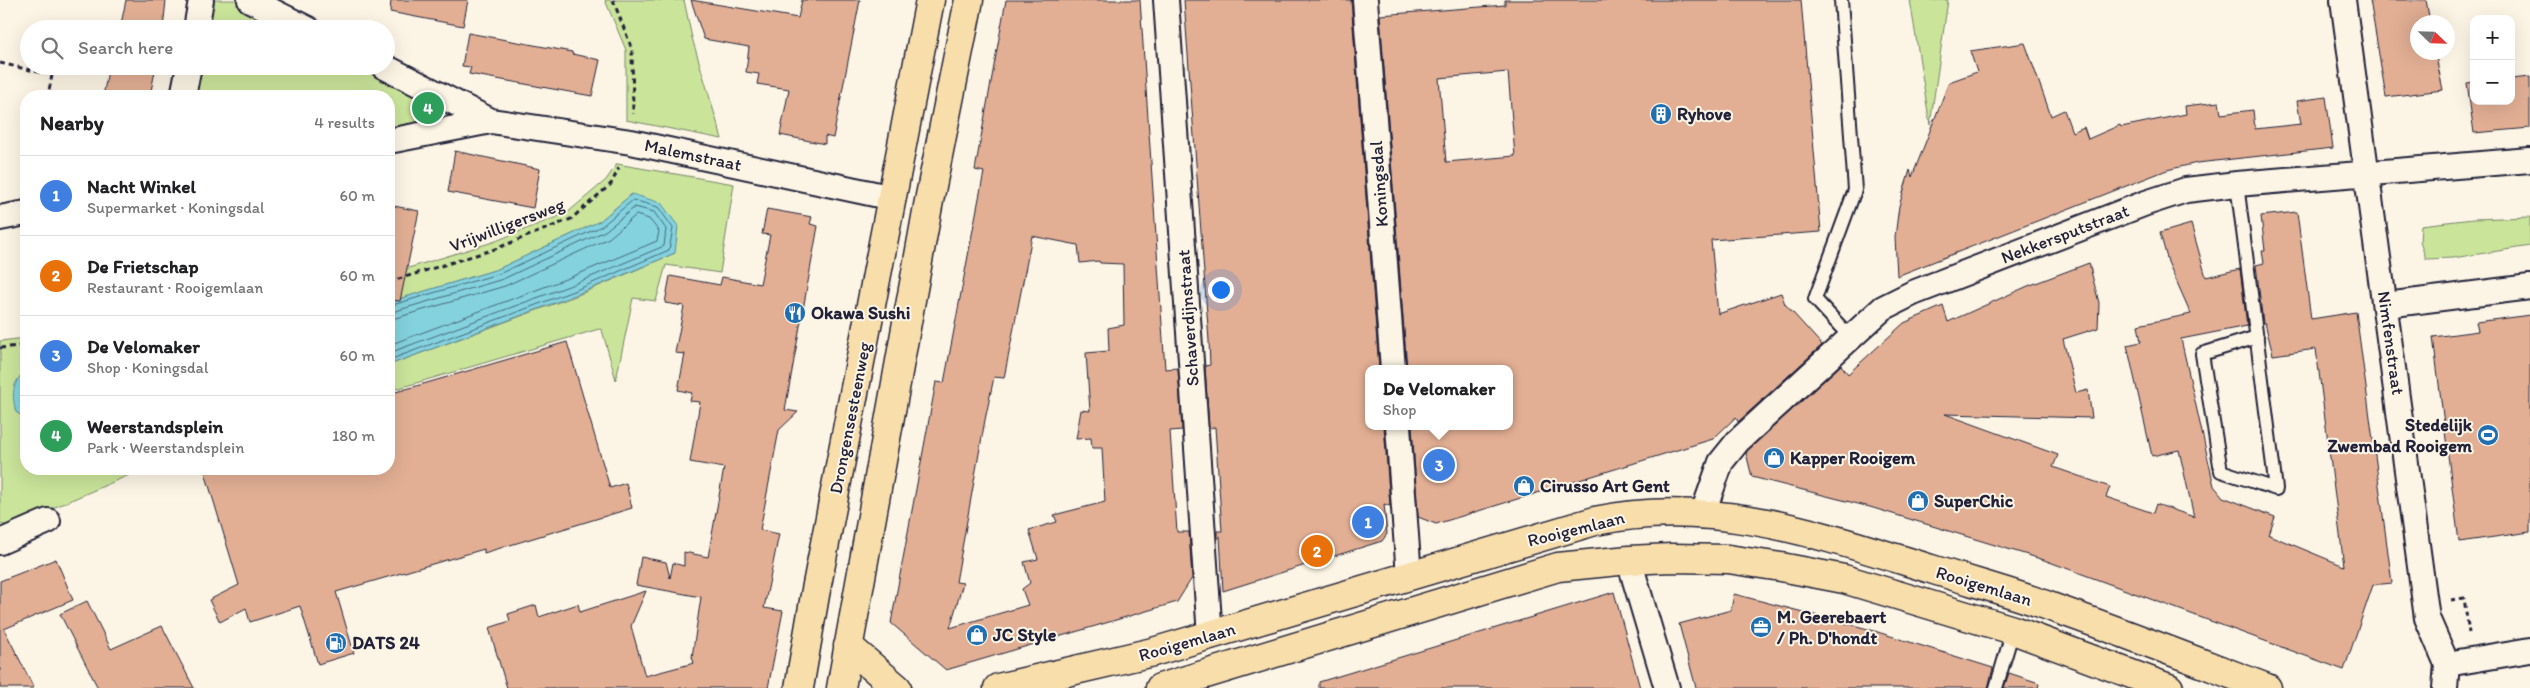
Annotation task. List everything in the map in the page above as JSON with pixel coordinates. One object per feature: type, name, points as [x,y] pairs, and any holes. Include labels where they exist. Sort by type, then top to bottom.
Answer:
[{"type":"main road","name":"Drongensesteenweg","points":[[799,688],[815,595],[930,0]]},
{"type":"main road","points":[[841,688],[928,206],[969,0]]},
{"type":"main road","points":[[893,198],[928,206]]},
{"type":"main road","name":"Rooigemlaan","points":[[998,688],[1106,664],[1210,636],[1595,521],[1643,514],[1702,513],[1759,520],[1819,534],[2053,607],[2266,688]]},
{"type":"main road","name":"Rooigemlaan","points":[[1160,688],[1558,567],[1629,560],[1728,559],[1781,566],[1844,580],[2014,630],[2169,688]]},
{"type":"main road","points":[[848,646],[897,688]]},
{"type":"street","points":[[198,20],[201,0]]},
{"type":"street","points":[[250,0],[290,20]]},
{"type":"street","name":"Schaverdijnstraat","points":[[1166,0],[1210,636]]},
{"type":"street","name":"Koningsdal","points":[[1365,0],[1393,365]]},
{"type":"street","name":"Nimfenstraat","points":[[2343,0],[2386,305],[2427,618],[2447,664],[2445,688]]},
{"type":"street","points":[[395,72],[491,121]]},
{"type":"street","points":[[184,90],[187,75]]},
{"type":"street","points":[[395,140],[491,121]]},
{"type":"street","name":"Malemstraat","points":[[491,121],[631,142],[893,198]]},
{"type":"street","name":"Nekkersputstraat","points":[[1702,513],[1721,462],[1738,441],[1883,308],[1913,293],[2146,203],[2186,190],[2237,184],[2530,160]]},
{"type":"street","points":[[0,218],[20,214]]},
{"type":"street","points":[[2386,305],[2530,287]]},
{"type":"street","points":[[1398,430],[1409,576]]},
{"type":"street","points":[[0,542],[48,521]]},
{"type":"street","points":[[1629,560],[1667,688]]},
{"type":"street","points":[[2447,664],[2530,650]]},
{"type":"lane","points":[[1841,0],[1855,190],[1815,299],[1850,337]]},
{"type":"lane","points":[[2237,184],[2267,413],[2276,489],[2221,471],[2202,354],[2257,337]]},
{"type":"lane","points":[[1996,688],[2014,630]]},
{"type":"path","points":[[613,0],[632,49],[634,95],[631,142]]},
{"type":"path","points":[[0,63],[20,68]]},
{"type":"path","points":[[49,90],[52,75]]},
{"type":"path","name":"Vrijwilligersweg","points":[[395,280],[495,249],[571,219],[611,184],[631,142]]},
{"type":"path","points":[[0,348],[20,346]]},
{"type":"green space","points":[[201,0],[250,0],[290,20],[198,20]]},
{"type":"green space","points":[[605,0],[684,0],[692,38],[722,139],[626,120],[626,50]]},
{"type":"green space","points":[[1910,0],[1948,0],[1930,125]]},
{"type":"green space","points":[[395,72],[491,121],[395,140],[395,90],[184,90],[187,75],[395,75]]},
{"type":"green space","points":[[617,164],[734,184],[720,273],[666,265],[656,301],[633,298],[616,380],[602,330],[599,329],[395,389],[395,363],[578,295],[675,253],[632,194],[600,221],[498,269],[395,300],[395,272],[493,242],[567,213],[606,180]]},
{"type":"green space","points":[[2530,217],[2530,246],[2453,258],[2426,259],[2420,242],[2421,225],[2473,219]]},
{"type":"green space","points":[[20,339],[20,376],[16,412],[20,415],[20,475],[129,475],[9,527],[0,523],[0,341]]},
{"type":"water","points":[[632,194],[661,203],[678,226],[675,253],[578,294],[395,363],[395,300],[498,269],[600,221]]},
{"type":"water","points":[[20,377],[20,415],[16,412],[13,395]]},
{"type":"building","points":[[126,0],[166,0],[164,20],[122,20]]},
{"type":"building","points":[[391,0],[468,0],[463,26],[390,12]]},
{"type":"building","points":[[691,0],[798,18],[802,0],[860,0],[833,138],[825,136],[825,144],[780,135],[789,89],[757,84],[759,74],[746,72],[749,47],[704,39]]},
{"type":"building","points":[[1006,0],[1140,0],[1165,369],[1178,368],[1182,430],[1170,431],[1177,532],[1189,532],[1192,578],[1177,602],[946,670],[891,623],[936,382],[944,383],[984,172],[975,170]],"holes":[[[1032,236],[1078,245],[1080,263],[1099,261],[1100,263],[1123,264],[1124,325],[1108,328],[1109,351],[1086,353],[1090,411],[1081,410],[1076,439],[1091,438],[1092,448],[1102,448],[1105,502],[1054,515],[1057,522],[1029,530],[1038,559],[1024,562],[1030,583],[1022,589],[1028,605],[950,628],[963,583],[956,582],[985,420],[994,377],[1004,378]]]},
{"type":"building","points":[[1184,0],[1351,0],[1379,365],[1365,365],[1365,430],[1384,430],[1390,506],[1384,504],[1387,534],[1382,541],[1223,591],[1220,536],[1217,540],[1217,531],[1222,531],[1215,427],[1209,428],[1205,366],[1210,365]]},
{"type":"building","points":[[1505,0],[1801,0],[1821,232],[1711,240],[1718,314],[1781,293],[1785,304],[1822,345],[1738,422],[1736,417],[1713,439],[1436,524],[1418,517],[1412,430],[1513,430],[1513,365],[1407,365],[1380,15],[1505,5]],"holes":[[[1508,72],[1515,156],[1446,162],[1439,78]]]},
{"type":"building","points":[[2370,0],[2426,0],[2429,15],[2410,15],[2410,60],[2437,60],[2443,90],[2386,97]]},
{"type":"building","points":[[468,33],[572,52],[572,54],[600,60],[592,96],[469,74],[471,67],[462,66]]},
{"type":"building","points":[[2025,43],[2051,116],[2064,110],[2072,132],[2084,127],[2088,139],[2120,125],[2121,127],[2186,114],[2185,106],[2219,102],[2221,114],[2253,110],[2255,129],[2301,124],[2297,101],[2326,97],[2333,148],[2197,163],[2167,170],[1897,276],[1895,237],[1899,206],[1910,170],[1912,177],[1949,82],[1977,72],[1970,51]]},
{"type":"building","points":[[107,75],[154,75],[151,90],[104,90]]},
{"type":"building","points":[[2530,77],[2530,128],[2474,133],[2470,105],[2515,105],[2515,79]]},
{"type":"building","points":[[2467,83],[2470,83],[2470,104]]},
{"type":"building","points":[[455,151],[540,169],[533,208],[448,192]]},
{"type":"building","points":[[395,206],[419,211],[400,301],[395,301]]},
{"type":"building","points":[[767,209],[812,217],[810,224],[818,226],[785,410],[798,412],[779,430],[760,530],[779,534],[764,608],[783,611],[768,688],[507,688],[489,628],[510,621],[508,614],[536,605],[539,617],[578,604],[580,612],[646,591],[631,626],[645,676],[694,663],[692,657],[701,597],[636,585],[641,557],[666,562],[670,578],[673,563],[684,566],[684,552],[708,557],[724,468],[690,462],[700,402],[690,401],[692,393],[678,390],[685,354],[675,353],[684,306],[665,303],[670,276],[720,285],[722,277],[760,284],[770,235],[762,234]]},
{"type":"building","points":[[2297,212],[2311,319],[2356,312],[2392,583],[2373,585],[2344,670],[2044,560],[1870,507],[1752,477],[1746,453],[1748,450],[1841,365],[1848,374],[1904,323],[1943,306],[1948,322],[2028,286],[2089,263],[2099,303],[2098,328],[2063,339],[2076,393],[2088,390],[2092,418],[1945,414],[2058,455],[2053,467],[2110,487],[2106,497],[2153,513],[2156,504],[2194,517],[2179,450],[2152,456],[2127,345],[2141,342],[2138,325],[2191,314],[2168,262],[2160,233],[2191,224],[2206,277],[2240,269],[2247,326],[2181,339],[2214,486],[2223,497],[2275,517],[2269,535],[2344,566],[2316,349],[2273,355],[2265,323],[2263,323],[2256,265],[2264,263],[2262,251],[2265,251],[2261,216]]},
{"type":"building","name":"Stedelijk Zwembad Rooigem","points":[[2530,315],[2530,532],[2459,542],[2433,337],[2478,331],[2476,322]]},
{"type":"building","points":[[567,342],[610,488],[626,483],[632,508],[484,553],[484,549],[336,592],[354,653],[318,664],[300,606],[250,622],[246,608],[220,622],[209,600],[239,585],[206,475],[395,475],[395,392]]},
{"type":"building","points":[[56,559],[73,600],[4,629],[34,688],[0,688],[0,581]]},
{"type":"building","points":[[1614,592],[1640,688],[1319,688],[1319,682]]},
{"type":"building","points":[[1734,594],[1868,629],[1993,668],[1988,688],[1696,688],[1679,624],[1731,610]]},
{"type":"building","points":[[87,601],[111,649],[162,626],[194,688],[98,688],[60,614]]},
{"type":"building","points":[[2009,673],[2039,683],[2038,688],[2004,688]]},
{"type":"place","name":"Weerstandsplein","points":[[428,108]]},
{"type":"place","name":"Ryhove","points":[[1661,114]]},
{"type":"place","name":"Okawa Sushi","points":[[795,313]]},
{"type":"place","name":"Stedelijk Zwembad Rooigem","points":[[2488,435]]},
{"type":"place","name":"Kapper Rooigem","points":[[1774,458]]},
{"type":"place","name":"De Velomaker","points":[[1439,465]]},
{"type":"place","name":"Cirusso Art Gent","points":[[1524,486]]},
{"type":"place","name":"SuperChic","points":[[1918,501]]},
{"type":"place","name":"Nacht Winkel","points":[[1368,522]]},
{"type":"place","name":"De Frietschap","points":[[1317,551]]},
{"type":"place","name":"M. Geerebaert / Ph. D'hondt","points":[[1761,627]]},
{"type":"place","name":"JC Style","points":[[977,635]]},
{"type":"place","name":"DATS 24","points":[[336,643]]}]
